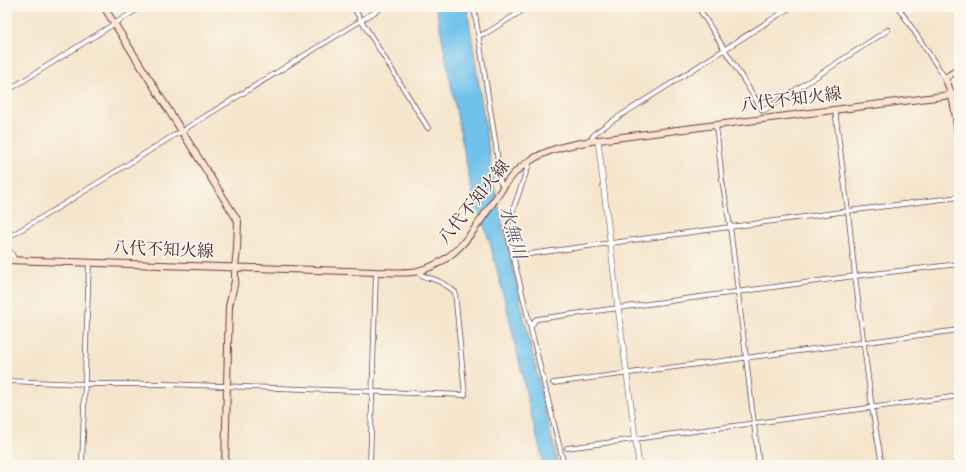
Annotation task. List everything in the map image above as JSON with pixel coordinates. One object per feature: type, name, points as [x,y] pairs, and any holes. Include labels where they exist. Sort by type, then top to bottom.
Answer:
[{"type":"main road","points":[[104,7],[238,221],[235,281],[230,306],[225,465]]},
{"type":"main road","points":[[959,69],[945,78],[952,95],[959,142]]},
{"type":"main road","name":"八代不知火線","points":[[7,260],[376,272],[418,271],[441,263],[460,247],[512,176],[528,162],[555,148],[594,141],[959,94]]},
{"type":"street","points":[[7,91],[141,7]]},
{"type":"street","points":[[353,7],[428,128]]},
{"type":"street","points":[[7,238],[176,134],[183,132],[188,127],[383,7]]},
{"type":"street","points":[[474,7],[500,172],[499,181],[502,188]]},
{"type":"street","points":[[478,36],[488,32],[528,7]]},
{"type":"street","points":[[698,7],[763,111],[888,30]]},
{"type":"street","points":[[639,465],[594,134],[791,7]]},
{"type":"street","points":[[898,7],[945,78]]},
{"type":"street","points":[[835,110],[872,408],[882,465]]},
{"type":"street","points":[[716,125],[722,180],[730,226],[759,465]]},
{"type":"street","points":[[528,162],[529,164],[507,227],[507,231],[564,465]]},
{"type":"street","points":[[522,255],[730,226],[959,197]]},
{"type":"street","points":[[7,246],[15,260]]},
{"type":"street","points":[[82,465],[89,262]]},
{"type":"street","points":[[531,327],[537,319],[855,276],[959,264]]},
{"type":"street","points":[[7,381],[85,384],[167,384],[465,395],[455,292],[445,284],[424,277],[418,271]]},
{"type":"street","points":[[370,465],[376,272]]},
{"type":"street","points":[[553,382],[959,330]]},
{"type":"street","points":[[567,448],[959,396]]},
{"type":"street","points":[[952,465],[959,464]]},
{"type":"water","points":[[436,7],[467,7],[495,190],[558,465],[544,465],[509,316],[490,243],[474,202]]},
{"type":"water label","name":"水無川","points":[[511,233]]}]
